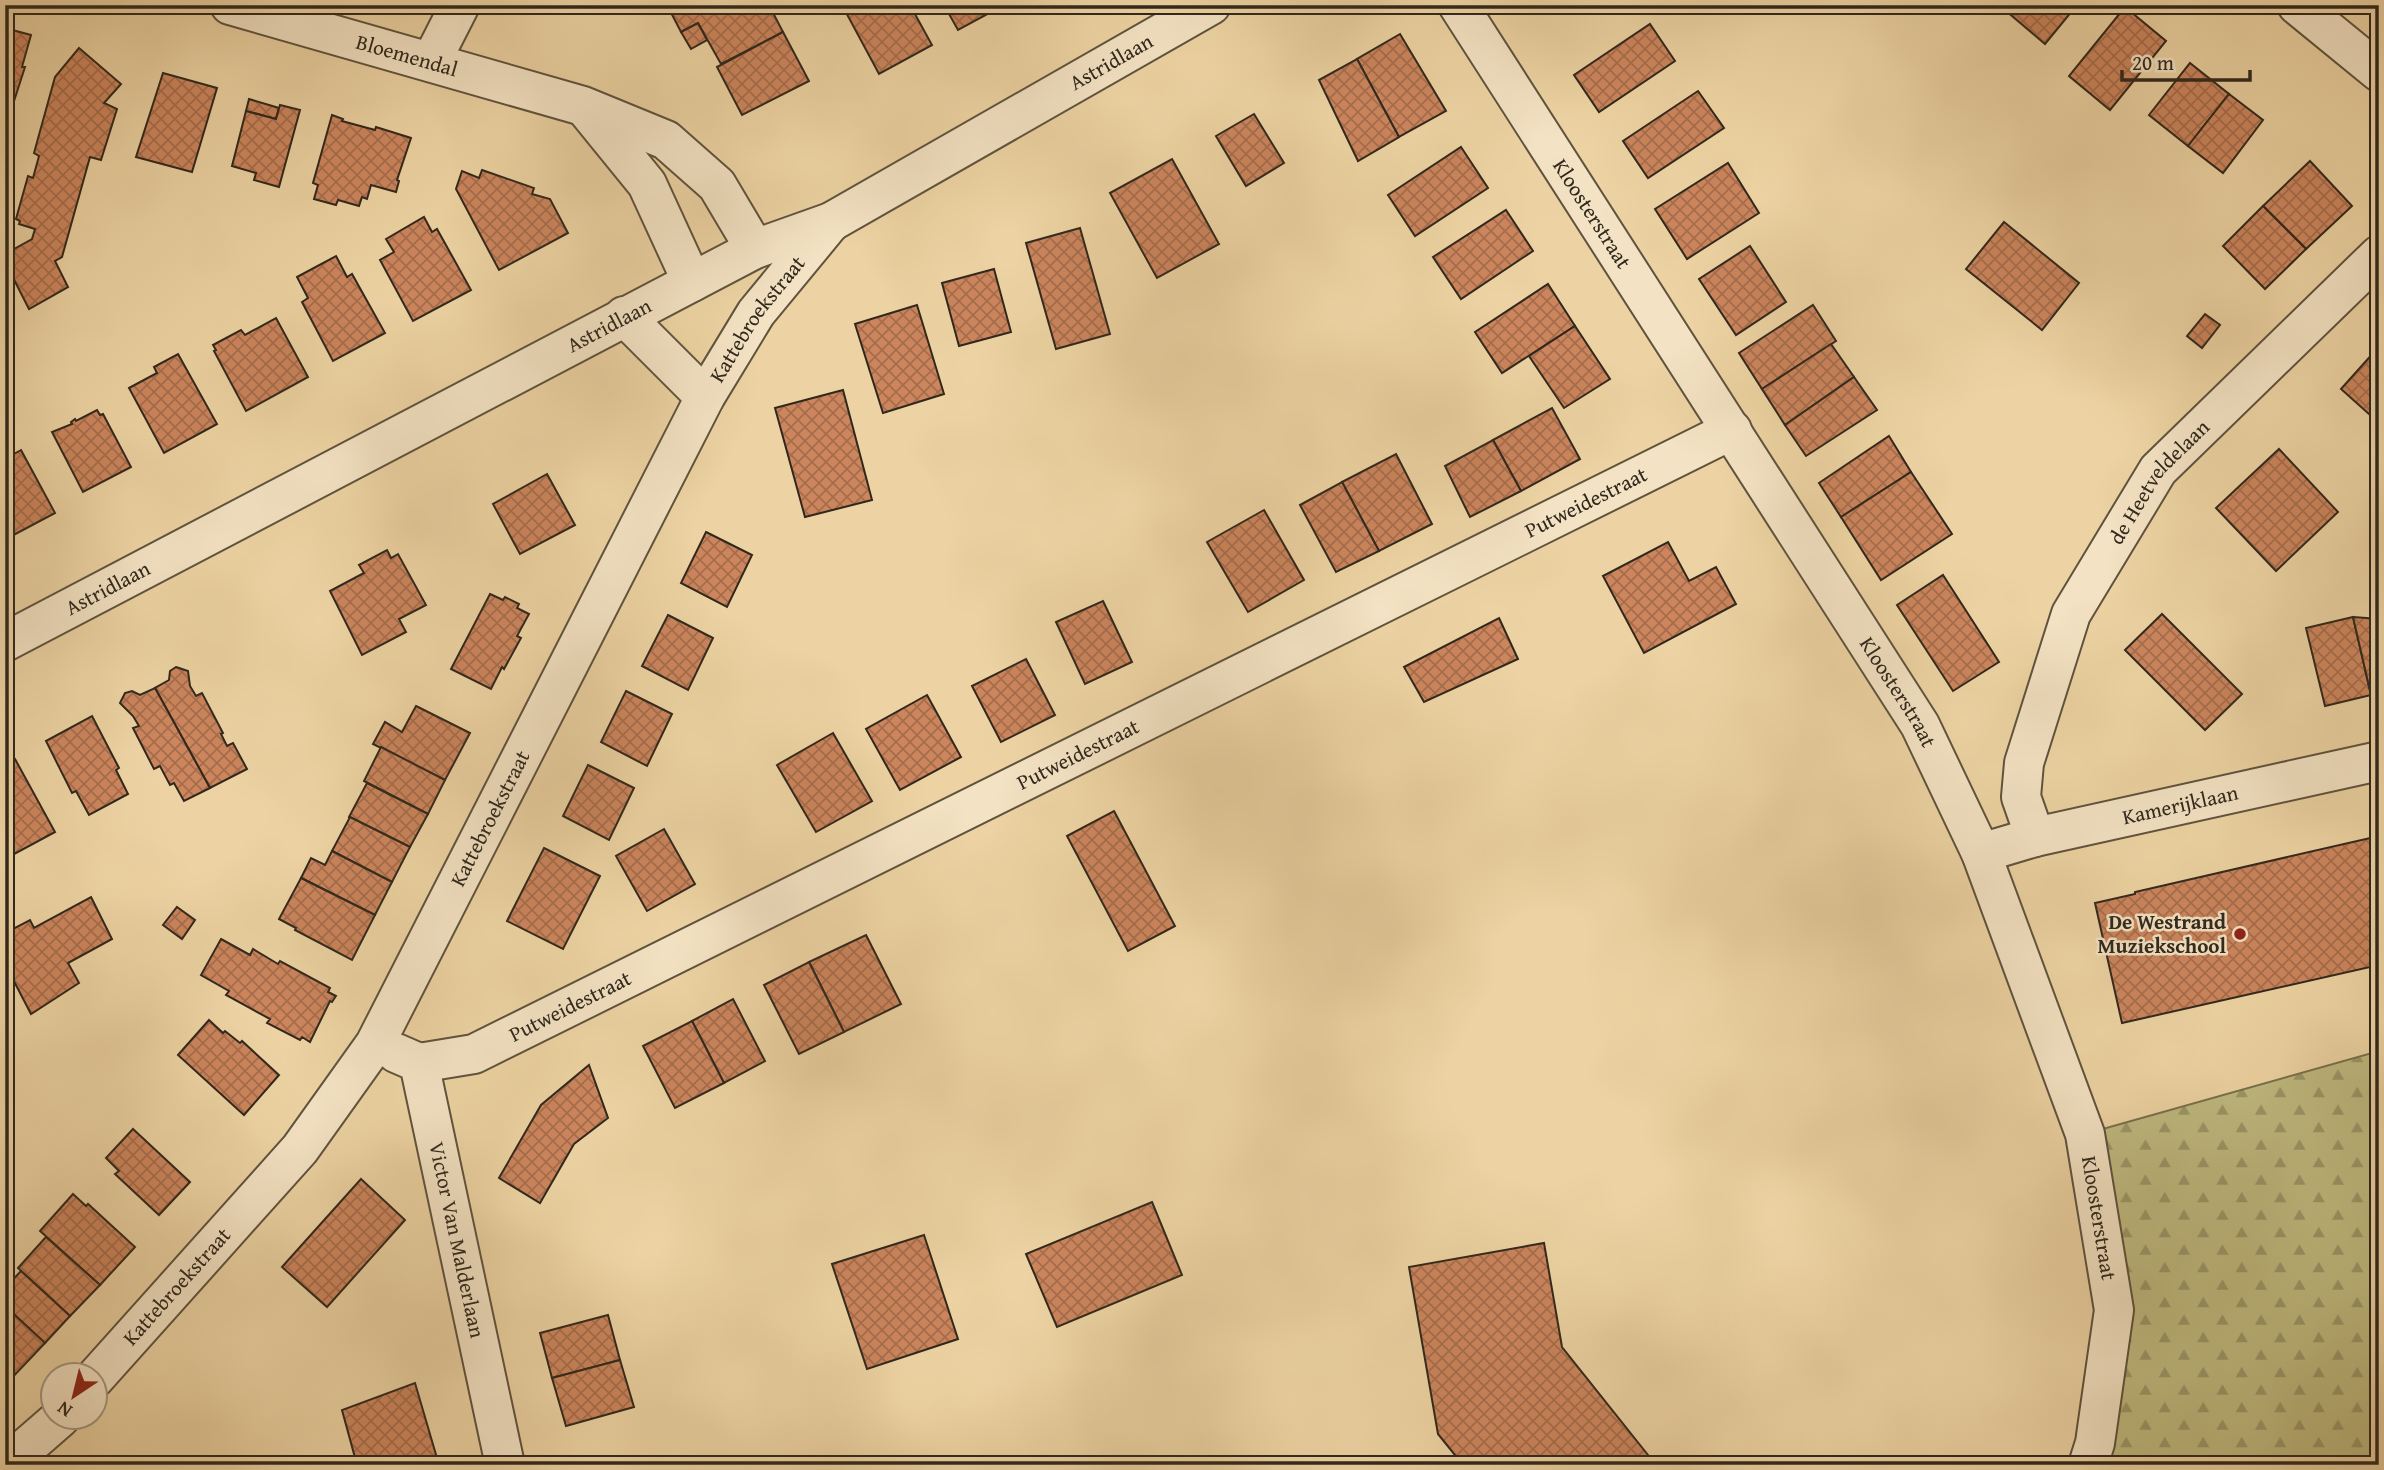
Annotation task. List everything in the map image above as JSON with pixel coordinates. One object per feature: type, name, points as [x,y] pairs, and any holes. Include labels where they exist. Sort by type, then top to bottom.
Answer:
[{"type":"street","name":"Bloemendal","points":[[230,5],[583,106],[666,140],[717,185],[755,250]]},
{"type":"street","points":[[431,62],[460,5]]},
{"type":"street","name":"Astridlaan","points":[[5,642],[624,316],[755,250],[831,222],[1211,5]]},
{"type":"street","name":"Kloosterstraat","points":[[1458,5],[1920,725],[1981,853],[2085,1134],[2115,1310],[2095,1443],[2088,1465]]},
{"type":"street","points":[[2297,5],[2379,72]]},
{"type":"street","points":[[583,106],[648,184],[692,282]]},
{"type":"street","name":"Kattebroekstraat","points":[[108,1363],[300,1149],[375,1044],[705,397],[756,313],[831,222]]},
{"type":"street","name":"de Heetveldelaan","points":[[2035,837],[2021,797],[2024,763],[2071,614],[2158,470],[2379,255]]},
{"type":"street","points":[[624,316],[705,397]]},
{"type":"street","name":"Putweidestraat","points":[[419,1063],[474,1054],[1732,430]]},
{"type":"street","name":"Kamerijklaan","points":[[1981,853],[2035,837],[2379,761]]},
{"type":"street","points":[[375,1044],[419,1063]]},
{"type":"street","name":"Victor Van Malderlaan","points":[[419,1063],[505,1465]]},
{"type":"street","points":[[6,1465],[44,1432]]},
{"type":"green space","points":[[2379,1051],[2379,1465],[2088,1465],[2114,1310],[2085,1134]]},
{"type":"building","points":[[667,5],[769,5],[783,32],[721,64],[698,23],[681,32]]},
{"type":"building","points":[[842,5],[910,5],[932,45],[879,74]]},
{"type":"building","points":[[944,5],[1004,5],[958,30]]},
{"type":"building","points":[[1999,5],[2077,5],[2045,44]]},
{"type":"building","points":[[2125,7],[2166,41],[2110,110],[2069,76]]},
{"type":"building","points":[[698,23],[707,40],[691,49],[681,32]]},
{"type":"building","points":[[1650,24],[1675,61],[1599,112],[1574,75]]},
{"type":"building","points":[[5,28],[31,35],[22,67],[25,67],[5,129]]},
{"type":"building","points":[[783,32],[809,81],[742,115],[717,67]]},
{"type":"building","points":[[1400,34],[1446,111],[1399,137],[1357,59]]},
{"type":"building","points":[[79,48],[121,84],[104,103],[117,109],[101,160],[90,157],[62,257],[55,261],[68,287],[29,309],[5,262],[5,254],[32,239],[35,229],[19,224],[20,221],[16,219],[28,176],[33,178],[39,156],[34,153],[55,77]]},
{"type":"building","points":[[1357,59],[1399,137],[1358,161],[1319,80]]},
{"type":"building","points":[[2190,63],[2229,94],[2188,146],[2149,115]]},
{"type":"building","points":[[163,73],[217,88],[192,172],[136,157]]},
{"type":"building","points":[[1698,91],[1724,128],[1648,178],[1623,141]]},
{"type":"building","points":[[2229,94],[2263,120],[2223,173],[2188,146]]},
{"type":"building","points":[[249,99],[279,108],[276,119],[246,111]]},
{"type":"building","points":[[280,105],[300,110],[279,187],[254,180],[256,173],[232,166],[246,111],[276,119]]},
{"type":"building","points":[[1254,114],[1284,163],[1246,186],[1216,136]]},
{"type":"building","points":[[332,115],[343,119],[342,121],[375,130],[376,127],[411,138],[397,180],[396,192],[371,185],[367,199],[362,197],[359,206],[338,200],[336,205],[314,199],[318,185],[313,183]]},
{"type":"building","points":[[1461,147],[1488,188],[1415,236],[1388,195]]},
{"type":"building","points":[[1172,159],[1219,244],[1157,278],[1110,193]]},
{"type":"building","points":[[2310,161],[2352,206],[2306,249],[2263,206]]},
{"type":"building","points":[[1728,163],[1759,213],[1687,259],[1655,209]]},
{"type":"building","points":[[482,170],[534,188],[532,194],[550,199],[568,233],[499,270],[456,189],[462,171],[479,178]]},
{"type":"building","points":[[2263,206],[2306,249],[2265,289],[2223,246]]},
{"type":"building","points":[[1506,210],[1533,251],[1461,299],[1433,257]]},
{"type":"building","points":[[424,217],[432,232],[437,229],[471,290],[413,321],[380,260],[394,252],[386,239]]},
{"type":"building","points":[[2004,222],[2079,283],[2042,330],[1966,269]]},
{"type":"building","points":[[1080,228],[1110,334],[1056,349],[1026,243]]},
{"type":"building","points":[[1750,246],[1786,302],[1736,335],[1699,279]]},
{"type":"building","points":[[336,256],[347,277],[352,274],[385,333],[333,361],[302,302],[308,298],[297,277]]},
{"type":"building","points":[[994,269],[1011,332],[959,346],[942,283]]},
{"type":"building","points":[[1548,284],[1575,326],[1502,373],[1475,332]]},
{"type":"building","points":[[917,305],[944,394],[883,413],[855,324]]},
{"type":"building","points":[[1813,305],[1836,341],[1762,389],[1739,353]]},
{"type":"building","points":[[2205,314],[2220,325],[2202,348],[2187,336]]},
{"type":"building","points":[[276,318],[308,377],[246,411],[213,345],[241,330],[245,335]]},
{"type":"building","points":[[1575,326],[1610,379],[1564,408],[1529,356]]},
{"type":"building","points":[[1831,344],[1854,377],[1785,425],[1762,389]]},
{"type":"building","points":[[2375,351],[2379,355],[2379,423],[2341,389]]},
{"type":"building","points":[[178,354],[217,424],[164,453],[129,388],[157,373],[154,367]]},
{"type":"building","points":[[1854,377],[1877,410],[1806,456],[1785,425]]},
{"type":"building","points":[[843,390],[872,500],[805,517],[775,408]]},
{"type":"building","points":[[1552,408],[1580,459],[1521,491],[1493,440]]},
{"type":"building","points":[[97,410],[100,415],[103,414],[131,467],[83,492],[52,432]]},
{"type":"building","points":[[1889,436],[1911,472],[1841,517],[1819,483]]},
{"type":"building","points":[[1493,440],[1521,491],[1470,517],[1445,466]]},
{"type":"building","points":[[2279,449],[2338,512],[2276,571],[2216,508]]},
{"type":"building","points":[[21,450],[55,513],[6,539],[5,459]]},
{"type":"building","points":[[1396,454],[1432,524],[1379,551],[1342,482]]},
{"type":"building","points":[[1911,472],[1952,534],[1881,580],[1841,517]]},
{"type":"building","points":[[547,474],[575,525],[520,554],[493,504]]},
{"type":"building","points":[[1342,482],[1379,551],[1336,572],[1300,505]]},
{"type":"building","points":[[1264,510],[1304,580],[1248,612],[1207,542]]},
{"type":"building","points":[[706,532],[752,555],[727,607],[681,583]]},
{"type":"building","points":[[1668,542],[1689,581],[1716,567],[1736,604],[1644,653],[1603,576]]},
{"type":"building","points":[[387,550],[391,558],[398,554],[426,605],[399,619],[406,632],[362,655],[330,591],[364,573],[359,565]]},
{"type":"building","points":[[1943,575],[1999,662],[1953,691],[1897,605]]},
{"type":"building","points":[[490,594],[519,604],[517,608],[529,614],[517,636],[521,638],[491,689],[451,669]]},
{"type":"building","points":[[1103,601],[1132,662],[1085,684],[1056,622]]},
{"type":"building","points":[[2162,614],[2242,694],[2205,730],[2125,650]]},
{"type":"building","points":[[668,615],[713,638],[688,690],[642,666]]},
{"type":"building","points":[[2353,617],[2371,695],[2325,706],[2306,628]]},
{"type":"building","points":[[2353,617],[2379,619],[2379,694],[2371,695]]},
{"type":"building","points":[[1499,618],[1518,659],[1424,702],[1404,667]]},
{"type":"building","points":[[1026,659],[1055,715],[1001,742],[972,686]]},
{"type":"building","points":[[176,667],[188,671],[190,686],[196,696],[202,693],[227,746],[233,743],[247,769],[210,788],[155,688],[169,680],[170,671]]},
{"type":"building","points":[[155,688],[210,788],[184,801],[174,783],[170,785],[160,766],[154,769],[133,728],[139,726],[120,703],[125,693],[132,691],[140,695]]},
{"type":"building","points":[[626,691],[672,714],[647,766],[601,742]]},
{"type":"building","points":[[927,695],[961,757],[900,790],[866,729]]},
{"type":"building","points":[[416,706],[470,733],[445,780],[373,744],[385,722],[402,732]]},
{"type":"building","points":[[92,716],[119,768],[116,770],[128,794],[89,815],[76,791],[72,793],[46,741]]},
{"type":"building","points":[[833,733],[872,801],[816,832],[777,765]]},
{"type":"building","points":[[381,747],[445,780],[428,814],[364,781]]},
{"type":"building","points":[[15,759],[55,832],[7,858],[5,764]]},
{"type":"building","points":[[588,765],[634,788],[609,840],[563,816]]},
{"type":"building","points":[[367,783],[428,814],[410,847],[349,817]]},
{"type":"building","points":[[1114,811],[1175,926],[1128,951],[1067,836]]},
{"type":"building","points":[[350,817],[410,847],[392,882],[332,851]]},
{"type":"building","points":[[664,829],[695,884],[647,911],[616,856]]},
{"type":"building","name":"De Westrand Muziekschool","points":[[2379,836],[2379,965],[2122,1023],[2095,903]]},
{"type":"building","points":[[544,848],[600,876],[563,949],[507,921]]},
{"type":"building","points":[[332,851],[392,882],[375,915],[301,878],[311,858],[325,865]]},
{"type":"building","points":[[301,878],[375,915],[352,960],[279,919]]},
{"type":"building","points":[[91,897],[112,939],[68,963],[79,983],[31,1014],[5,964],[5,933],[30,920],[34,928]]},
{"type":"building","points":[[177,907],[195,920],[182,939],[163,925]]},
{"type":"building","points":[[866,935],[901,1004],[844,1032],[809,962]]},
{"type":"building","points":[[221,939],[250,955],[253,949],[278,964],[280,961],[330,988],[328,992],[336,996],[330,1001],[310,1042],[302,1037],[300,1040],[267,1023],[270,1019],[226,995],[229,991],[201,975]]},
{"type":"building","points":[[809,962],[844,1032],[799,1054],[764,985]]},
{"type":"building","points":[[733,999],[765,1061],[724,1083],[692,1021]]},
{"type":"building","points":[[209,1020],[223,1033],[225,1031],[240,1043],[242,1041],[279,1075],[244,1115],[178,1055]]},
{"type":"building","points":[[692,1021],[724,1083],[675,1108],[643,1046]]},
{"type":"building","points":[[589,1065],[608,1118],[574,1144],[540,1203],[499,1178],[541,1105]]},
{"type":"building","points":[[133,1129],[190,1182],[159,1215],[115,1174],[119,1171],[106,1158]]},
{"type":"building","points":[[361,1179],[405,1220],[327,1307],[282,1267]]},
{"type":"building","points":[[73,1194],[86,1206],[88,1204],[135,1247],[100,1285],[40,1231]]},
{"type":"building","points":[[1152,1202],[1182,1275],[1057,1327],[1026,1254]]},
{"type":"building","points":[[924,1235],[958,1339],[867,1369],[832,1264]]},
{"type":"building","points":[[46,1237],[100,1285],[70,1316],[18,1268]]},
{"type":"building","points":[[1544,1243],[1562,1347],[1648,1455],[1636,1465],[1463,1465],[1438,1434],[1409,1267]]},
{"type":"building","points":[[21,1271],[70,1316],[45,1343],[5,1306],[5,1288]]},
{"type":"building","points":[[5,1306],[45,1343],[10,1380],[5,1376]]},
{"type":"building","points":[[608,1315],[620,1360],[552,1378],[540,1333]]},
{"type":"building","points":[[620,1360],[634,1407],[566,1426],[552,1378]]},
{"type":"building","points":[[415,1383],[439,1465],[357,1465],[342,1410]]},
{"type":"building","points":[[1113,1459],[1115,1465],[1097,1465]]},
{"type":"place","name":"De Westrand Muziekschool","points":[[2240,934]]}]
